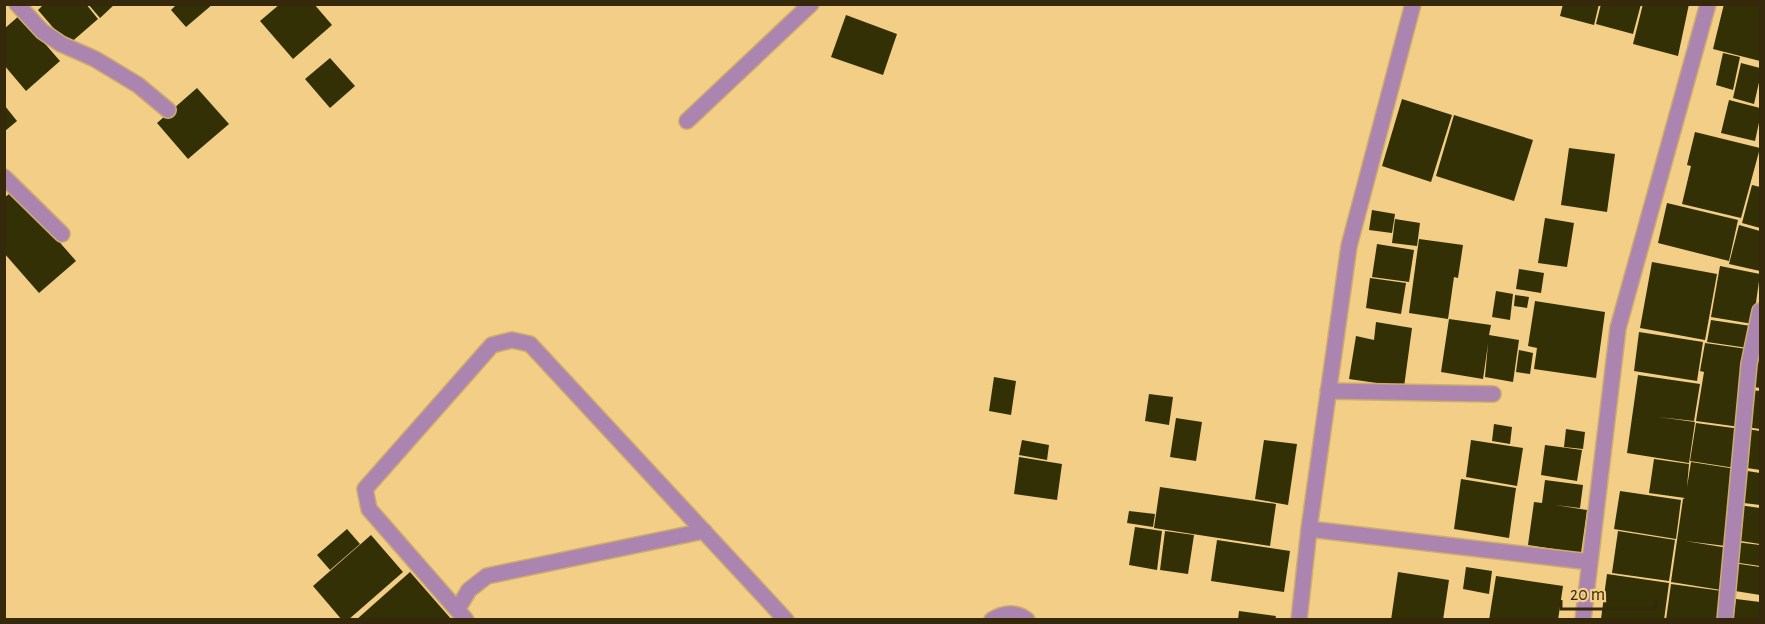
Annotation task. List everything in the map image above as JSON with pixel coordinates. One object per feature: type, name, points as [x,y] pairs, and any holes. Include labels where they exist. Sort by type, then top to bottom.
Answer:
[{"type":"street","points":[[18,4],[42,31],[61,44],[95,59],[138,85],[168,110]]},
{"type":"street","points":[[687,121],[811,4]]},
{"type":"street","points":[[1299,620],[1309,529],[1349,246],[1413,4]]},
{"type":"street","points":[[1583,620],[1618,328],[1708,4]]},
{"type":"street","points":[[4,177],[62,234]]},
{"type":"street","points":[[1725,620],[1749,364],[1761,311]]},
{"type":"street","points":[[461,615],[369,508],[365,489],[492,345],[512,340],[530,344],[786,620]]},
{"type":"street","points":[[1328,392],[1493,394]]},
{"type":"street","points":[[1309,529],[1590,562]]},
{"type":"street","points":[[461,615],[469,590],[487,576],[704,531]]},
{"type":"street","points":[[992,620],[1002,614],[1022,616],[1027,620]]},
{"type":"building","points":[[44,4],[86,4],[98,19],[68,45],[38,10]]},
{"type":"building","points":[[88,4],[115,4],[100,18]]},
{"type":"building","points":[[177,4],[213,4],[186,27],[171,10]]},
{"type":"building","points":[[280,4],[314,4],[332,25],[293,59],[260,21]]},
{"type":"building","points":[[1563,4],[1599,4],[1594,25],[1560,16]]},
{"type":"building","points":[[1601,4],[1641,4],[1633,34],[1596,24]]},
{"type":"building","points":[[1643,4],[1689,4],[1678,56],[1633,44]]},
{"type":"building","points":[[1724,4],[1760,4],[1760,61],[1713,49]]},
{"type":"building","points":[[20,15],[60,61],[26,91],[4,65],[4,29]]},
{"type":"building","points":[[846,15],[897,34],[883,75],[831,57]]},
{"type":"building","points":[[1723,53],[1740,57],[1733,90],[1716,85]]},
{"type":"building","points":[[330,58],[355,86],[330,108],[305,79]]},
{"type":"building","points":[[1741,63],[1760,68],[1754,104],[1733,98]]},
{"type":"building","points":[[197,88],[229,124],[188,159],[157,123]]},
{"type":"building","points":[[1402,99],[1452,115],[1431,182],[1382,166]]},
{"type":"building","points":[[1729,100],[1760,108],[1755,141],[1721,133]]},
{"type":"building","points":[[5,106],[17,121],[5,131]]},
{"type":"building","points":[[1454,115],[1533,140],[1514,201],[1436,176]]},
{"type":"building","points":[[1695,132],[1760,148],[1741,218],[1682,204],[1691,166],[1687,165]]},
{"type":"building","points":[[1569,148],[1615,154],[1607,212],[1561,205]]},
{"type":"building","points":[[1752,185],[1760,187],[1760,228],[1742,223]]},
{"type":"building","points":[[14,190],[76,261],[39,293],[4,253],[4,198]]},
{"type":"building","points":[[1667,203],[1738,220],[1729,261],[1658,243]]},
{"type":"building","points":[[1372,210],[1395,214],[1392,233],[1369,230]]},
{"type":"building","points":[[1545,218],[1574,223],[1567,267],[1538,263]]},
{"type":"building","points":[[1395,219],[1420,223],[1417,246],[1392,243]]},
{"type":"building","points":[[1739,225],[1760,231],[1760,271],[1729,264]]},
{"type":"building","points":[[1419,239],[1463,245],[1458,278],[1454,277],[1448,319],[1409,313]]},
{"type":"building","points":[[1377,244],[1414,250],[1409,282],[1372,277]]},
{"type":"building","points":[[1652,262],[1717,274],[1705,340],[1640,328]]},
{"type":"building","points":[[1720,266],[1760,274],[1753,324],[1711,317]]},
{"type":"building","points":[[1519,269],[1544,273],[1541,293],[1516,289]]},
{"type":"building","points":[[1370,278],[1406,283],[1401,314],[1366,308]]},
{"type":"building","points":[[1496,291],[1513,294],[1510,320],[1492,317]]},
{"type":"building","points":[[1515,295],[1529,297],[1527,308],[1514,306]]},
{"type":"building","points":[[1535,301],[1605,312],[1596,378],[1534,369],[1537,348],[1528,346]]},
{"type":"building","points":[[1449,319],[1491,325],[1489,335],[1519,340],[1513,382],[1485,377],[1488,344],[1483,379],[1441,372]]},
{"type":"building","points":[[1711,320],[1751,326],[1748,348],[1707,342]]},
{"type":"building","points":[[1376,322],[1412,328],[1404,387],[1349,379],[1356,336],[1374,340]]},
{"type":"building","points":[[1639,332],[1703,342],[1697,381],[1634,371]]},
{"type":"building","points":[[1705,343],[1747,349],[1740,427],[1696,421],[1704,372],[1700,371]]},
{"type":"building","points":[[1519,350],[1533,353],[1530,374],[1516,372]]},
{"type":"building","points":[[1760,350],[1760,388],[1754,387]]},
{"type":"building","points":[[1638,375],[1700,384],[1694,421],[1658,417],[1695,422],[1689,463],[1627,453]]},
{"type":"building","points":[[994,377],[1016,381],[1011,415],[989,411]]},
{"type":"building","points":[[1751,390],[1760,391],[1760,429],[1746,427]]},
{"type":"building","points":[[1149,394],[1173,397],[1169,425],[1145,421]]},
{"type":"building","points":[[1176,418],[1202,422],[1196,461],[1170,457]]},
{"type":"building","points":[[1696,423],[1741,429],[1735,468],[1690,461]]},
{"type":"building","points":[[1494,424],[1512,427],[1510,444],[1492,441]]},
{"type":"building","points":[[1566,429],[1585,432],[1583,449],[1564,447]]},
{"type":"building","points":[[1747,429],[1760,431],[1760,470],[1741,467]]},
{"type":"building","points":[[1022,440],[1049,445],[1047,460],[1019,455]]},
{"type":"building","points":[[1264,440],[1297,444],[1288,505],[1255,499]]},
{"type":"building","points":[[1471,440],[1523,448],[1517,486],[1466,477]]},
{"type":"building","points":[[1545,445],[1582,450],[1577,481],[1541,475]]},
{"type":"building","points":[[1019,457],[1062,464],[1057,500],[1014,494]]},
{"type":"building","points":[[1654,459],[1689,464],[1687,487],[1691,462],[1736,469],[1726,546],[1685,541],[1728,548],[1721,590],[1671,582],[1683,499],[1685,498],[1649,493]]},
{"type":"building","points":[[1741,470],[1760,473],[1760,505],[1736,502]]},
{"type":"building","points":[[1461,479],[1516,488],[1509,538],[1454,529]]},
{"type":"building","points":[[1545,480],[1583,485],[1580,508],[1555,505],[1587,510],[1581,553],[1528,545],[1534,502],[1542,503]]},
{"type":"building","points":[[1160,487],[1276,504],[1270,546],[1154,528]]},
{"type":"building","points":[[1620,491],[1681,500],[1676,539],[1614,529]]},
{"type":"building","points":[[1739,505],[1760,508],[1760,544],[1734,540]]},
{"type":"building","points":[[1129,511],[1155,514],[1153,527],[1127,523]]},
{"type":"building","points":[[1135,527],[1162,531],[1157,570],[1129,565]]},
{"type":"building","points":[[347,529],[360,544],[330,570],[317,555]]},
{"type":"building","points":[[1165,531],[1194,535],[1188,574],[1160,570]]},
{"type":"building","points":[[1618,531],[1675,540],[1669,581],[1612,573]]},
{"type":"building","points":[[371,535],[403,572],[348,620],[342,620],[313,586]]},
{"type":"building","points":[[1217,540],[1290,551],[1284,592],[1211,581]]},
{"type":"building","points":[[1736,542],[1760,545],[1760,566],[1733,562]]},
{"type":"building","points":[[1733,563],[1760,567],[1760,595],[1729,590]]},
{"type":"building","points":[[1466,567],[1492,571],[1489,594],[1463,589]]},
{"type":"building","points":[[410,572],[452,620],[356,620]]},
{"type":"building","points":[[1398,572],[1449,580],[1443,620],[1391,620]]},
{"type":"building","points":[[1607,574],[1669,583],[1664,620],[1601,619]]},
{"type":"building","points":[[1496,576],[1563,586],[1558,620],[1489,620]]},
{"type":"building","points":[[1671,584],[1722,591],[1718,620],[1666,620]]},
{"type":"building","points":[[1736,599],[1760,602],[1760,620],[1733,620]]},
{"type":"building","points":[[1239,611],[1276,616],[1275,620],[1238,620]]}]
